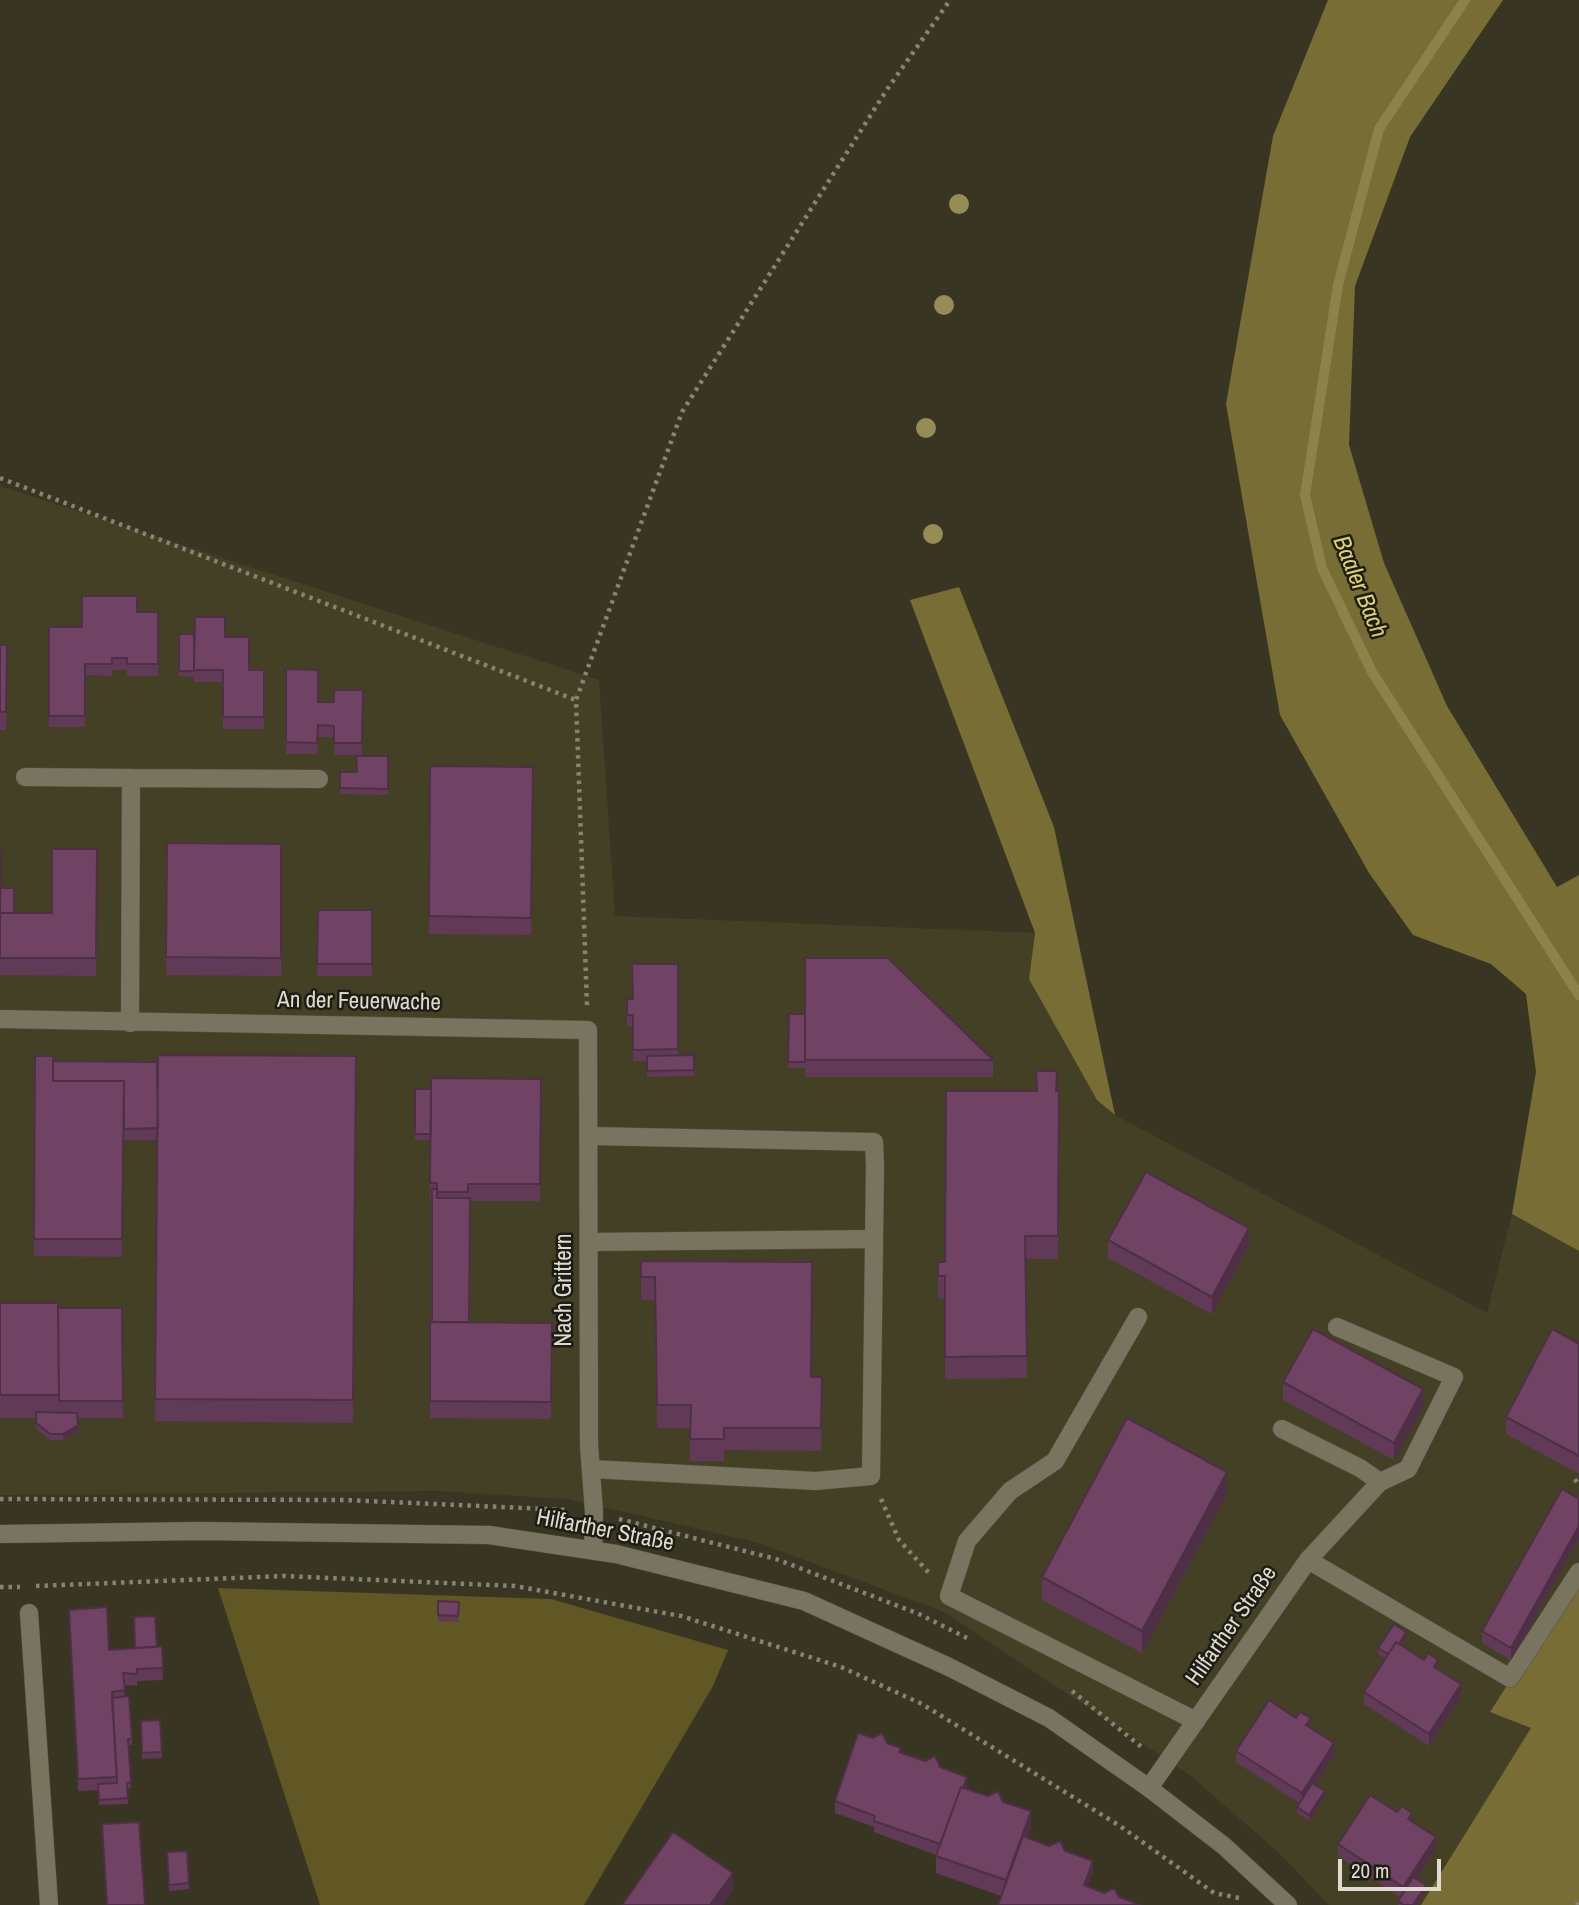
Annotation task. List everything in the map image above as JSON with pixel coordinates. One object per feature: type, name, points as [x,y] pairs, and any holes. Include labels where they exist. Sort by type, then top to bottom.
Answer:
[{"type":"street","points":[[25,777],[319,779]]},
{"type":"street","points":[[130,1023],[131,778]]},
{"type":"street","name":"An der Feuerwache","points":[[0,1019],[588,1030]]},
{"type":"street","name":"Nach Grittern","points":[[588,1030],[593,1550]]},
{"type":"street","points":[[590,1136],[874,1142],[871,1476],[816,1481],[591,1469]]},
{"type":"street","points":[[590,1242],[874,1239]]},
{"type":"street","points":[[949,1596],[967,1541],[1010,1491],[1055,1461],[1138,1317]]},
{"type":"street","name":"Hilfarther Straße","points":[[1149,1788],[1308,1560],[1380,1482],[1408,1469],[1454,1377],[1337,1327]]},
{"type":"street","points":[[1282,1429],[1360,1468],[1380,1482]]},
{"type":"street","name":"Hilfarther Straße","points":[[0,1534],[199,1531],[489,1535],[593,1550],[804,1601],[949,1667],[1049,1718],[1149,1788],[1224,1846],[1288,1905]]},
{"type":"street","points":[[1308,1560],[1510,1678],[1579,1572]]},
{"type":"street","name":"Hilfarther Straße","points":[[949,1596],[1196,1721]]},
{"type":"street","points":[[29,1613],[49,1905]]},
{"type":"path","points":[[588,1030],[576,700],[682,412],[886,91],[950,0]]},
{"type":"path","points":[[0,478],[576,700]]},
{"type":"path","points":[[871,1476],[899,1540],[949,1596]]},
{"type":"path","points":[[1575,1479],[1579,1486]]},
{"type":"path","points":[[0,1587],[296,1576],[515,1586],[681,1616],[841,1667],[922,1704],[1120,1826],[1214,1893],[1248,1900]]},
{"type":"shaded area","points":[[1328,0],[1503,0],[1410,137],[1355,286],[1349,445],[1384,563],[1447,706],[1557,887],[1579,875],[1579,1251],[1512,1214],[1536,1072],[1526,994],[1491,964],[1413,935],[1369,873],[1280,715],[1226,404],[1273,136]]},
{"type":"shaded area","points":[[0,486],[599,680],[615,916],[1035,933],[1029,979],[1097,1100],[1115,1115],[1487,1313],[1512,1214],[1579,1251],[1579,1573],[1490,1712],[1532,1727],[1421,1905],[1329,1905],[1280,1854],[1190,1775],[944,1612],[759,1543],[568,1499],[437,1491],[0,1495]]},
{"type":"shaded area","points":[[959,587],[1054,827],[1115,1115],[1097,1100],[1029,979],[1035,933],[910,600]]},
{"type":"shaded area","points":[[1579,1573],[1579,1905],[1421,1905],[1531,1728],[1490,1712]]},
{"type":"shaded area","points":[[218,1588],[551,1599],[728,1650],[713,1686],[584,1905],[320,1905]]},
{"type":"building","points":[[82,596],[137,596],[137,612],[158,612],[158,664],[127,664],[127,658],[112,658],[112,664],[85,664],[85,716],[49,716],[49,627],[82,627]]},
{"type":"building","points":[[195,617],[225,617],[225,637],[249,637],[249,670],[264,670],[264,717],[223,717],[223,670],[194,670]]},
{"type":"building","points":[[179,634],[194,634],[194,671],[179,671]]},
{"type":"building","points":[[0,645],[7,645],[6,712],[0,712]]},
{"type":"building","points":[[286,669],[318,670],[318,702],[334,702],[334,690],[363,690],[362,743],[334,743],[334,726],[318,725],[317,743],[286,742]]},
{"type":"building","points":[[356,756],[388,756],[388,789],[340,788],[340,772],[357,772]]},
{"type":"building","points":[[430,766],[533,767],[531,918],[429,916]]},
{"type":"building","points":[[167,843],[281,844],[281,958],[166,957]]},
{"type":"building","points":[[52,849],[97,849],[96,958],[0,958],[0,913],[52,913]]},
{"type":"building","points":[[0,888],[14,888],[14,913],[0,913]]},
{"type":"building","points":[[318,910],[372,910],[372,964],[317,964]]},
{"type":"building","points":[[805,958],[888,958],[993,1060],[805,1060]]},
{"type":"building","points":[[632,964],[678,964],[678,1049],[633,1050],[633,1015],[627,1015],[627,999],[633,999]]},
{"type":"building","points":[[789,1014],[805,1014],[805,1062],[788,1062]]},
{"type":"building","points":[[158,1055],[356,1056],[353,1400],[155,1399]]},
{"type":"building","points":[[694,1055],[694,1070],[647,1071],[647,1056]]},
{"type":"building","points":[[35,1056],[53,1056],[53,1081],[124,1081],[122,1239],[34,1239]]},
{"type":"building","points":[[53,1061],[157,1062],[158,1128],[124,1129],[124,1081],[53,1081]]},
{"type":"building","points":[[1036,1071],[1057,1071],[1058,1236],[1025,1236],[1027,1356],[945,1357],[945,1276],[938,1276],[938,1262],[945,1262],[946,1091],[1037,1091]]},
{"type":"building","points":[[431,1078],[541,1079],[540,1184],[468,1184],[468,1192],[437,1192],[437,1183],[430,1183]]},
{"type":"building","points":[[415,1089],[431,1089],[431,1134],[415,1134]]},
{"type":"building","points":[[1146,1172],[1249,1228],[1212,1297],[1108,1240]]},
{"type":"building","points":[[432,1189],[437,1189],[437,1198],[470,1198],[469,1322],[432,1322]]},
{"type":"building","points":[[641,1261],[812,1262],[811,1377],[822,1377],[821,1428],[724,1428],[724,1439],[690,1439],[691,1405],[657,1405],[655,1277],[641,1277]]},
{"type":"building","points":[[0,1303],[58,1303],[59,1395],[0,1395]]},
{"type":"building","points":[[58,1308],[122,1308],[123,1401],[59,1401]]},
{"type":"building","points":[[430,1322],[552,1323],[551,1402],[430,1401]]},
{"type":"building","points":[[1313,1329],[1423,1389],[1394,1443],[1283,1382]]},
{"type":"building","points":[[1552,1329],[1579,1344],[1579,1456],[1506,1417]]},
{"type":"building","points":[[36,1412],[77,1413],[78,1425],[63,1434],[50,1434],[36,1423]]},
{"type":"building","points":[[1127,1418],[1227,1472],[1142,1631],[1042,1577]]},
{"type":"building","points":[[1562,1489],[1579,1499],[1579,1526],[1511,1648],[1482,1631]]},
{"type":"building","points":[[438,1601],[459,1602],[458,1616],[438,1615]]},
{"type":"building","points":[[107,1607],[109,1650],[162,1646],[163,1668],[137,1669],[137,1674],[123,1673],[125,1690],[112,1692],[117,1777],[78,1779],[69,1610]]},
{"type":"building","points":[[155,1616],[157,1647],[135,1648],[134,1617]]},
{"type":"building","points":[[1394,1624],[1406,1632],[1399,1644],[1396,1642],[1388,1654],[1378,1648]]},
{"type":"building","points":[[1396,1642],[1424,1660],[1428,1653],[1438,1660],[1434,1667],[1461,1684],[1429,1734],[1364,1692]]},
{"type":"building","points":[[129,1696],[132,1739],[128,1739],[131,1782],[127,1783],[128,1798],[99,1800],[98,1784],[117,1783],[112,1698]]},
{"type":"building","points":[[1269,1700],[1296,1718],[1300,1712],[1311,1718],[1306,1725],[1334,1743],[1302,1793],[1236,1751]]},
{"type":"building","points":[[160,1720],[162,1752],[142,1753],[141,1721]]},
{"type":"building","points":[[858,1733],[873,1738],[882,1733],[887,1743],[901,1748],[899,1752],[925,1761],[935,1756],[940,1767],[967,1777],[940,1844],[874,1821],[875,1816],[835,1801]]},
{"type":"building","points":[[1312,1783],[1325,1791],[1309,1815],[1297,1807]]},
{"type":"building","points":[[961,1787],[988,1796],[998,1791],[1003,1802],[1031,1811],[1006,1880],[936,1856]]},
{"type":"building","points":[[1370,1795],[1397,1812],[1402,1806],[1412,1813],[1408,1819],[1436,1837],[1403,1887],[1338,1844]]},
{"type":"building","points":[[139,1822],[145,1905],[107,1905],[102,1824]]},
{"type":"building","points":[[673,1832],[733,1873],[710,1905],[622,1905]]},
{"type":"building","points":[[1023,1836],[1049,1846],[1060,1841],[1065,1851],[1093,1861],[1084,1885],[1104,1893],[1114,1888],[1119,1897],[1140,1905],[998,1905]]},
{"type":"building","points":[[187,1851],[189,1883],[169,1885],[167,1852]]},
{"type":"building","points":[[1413,1877],[1426,1885],[1413,1905],[1404,1905],[1398,1901]]},
{"type":"waterway","name":"Baaler Bach","points":[[1465,0],[1379,129],[1338,285],[1305,495],[1322,568],[1372,672],[1579,995]]}]
